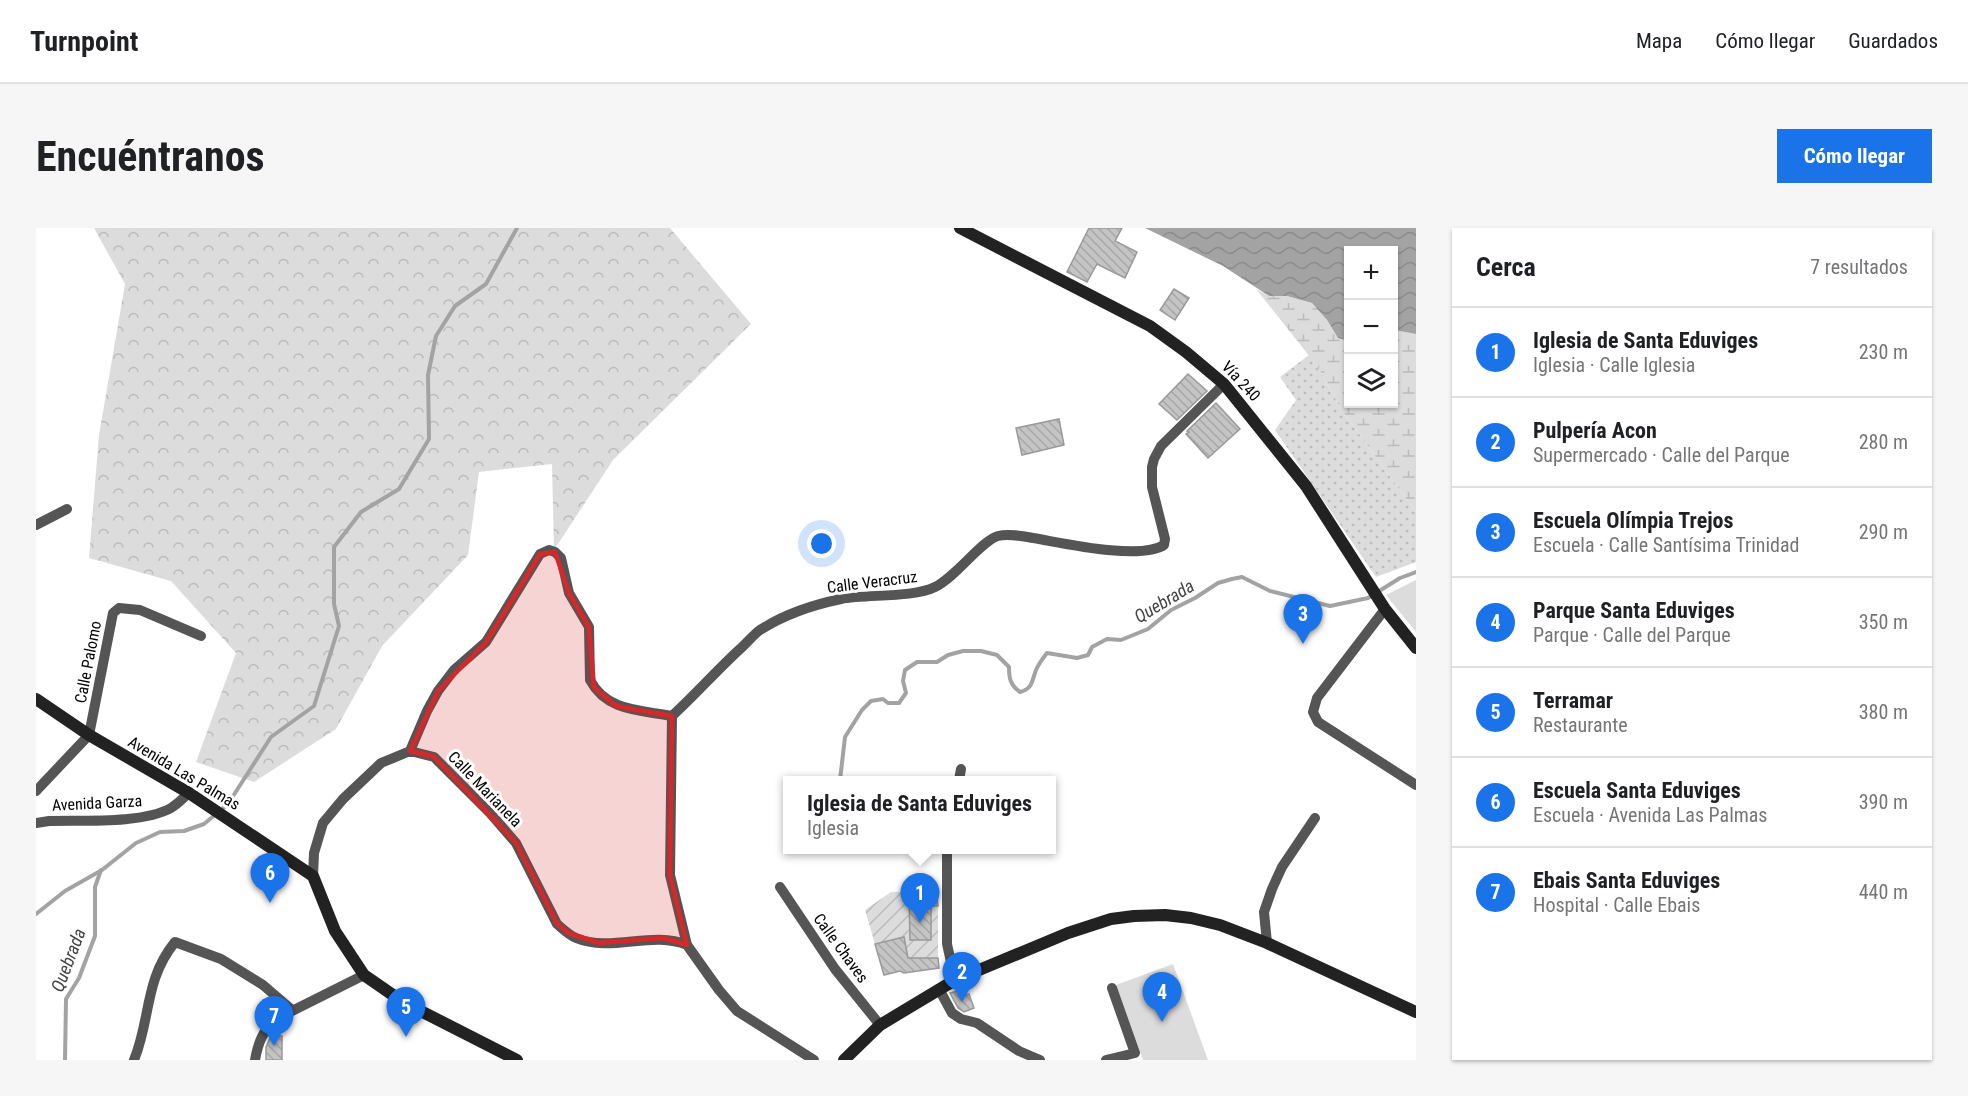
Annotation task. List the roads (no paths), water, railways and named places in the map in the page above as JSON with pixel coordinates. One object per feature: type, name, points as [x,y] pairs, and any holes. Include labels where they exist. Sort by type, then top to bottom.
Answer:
[{"type":"street","name":"Vía 240","points":[[960,228],[1150,326],[1224,384],[1306,486],[1385,609],[1416,648]]},
{"type":"street","name":"Calle Veracruz","points":[[672,716],[759,631],[817,604],[852,597],[906,593],[933,588],[951,578],[984,546],[998,536],[1028,537],[1091,549],[1136,551],[1158,549],[1164,545],[1165,539],[1152,487],[1152,467],[1157,451],[1224,384]]},
{"type":"street","points":[[36,525],[67,509]]},
{"type":"street","points":[[517,1060],[403,1002],[364,975],[335,931],[313,876],[314,853],[323,823],[344,800],[381,763],[410,751],[438,691],[454,670],[486,642],[540,554],[549,550],[561,558],[569,593],[589,627],[590,680],[594,687],[602,697],[616,706],[672,716],[670,875],[687,945],[737,1011],[814,1060]]},
{"type":"street","name":"Calle Palomo","points":[[89,735],[113,613],[119,608],[140,610],[201,636]]},
{"type":"street","points":[[1385,609],[1317,698],[1313,711],[1318,722],[1416,785]]},
{"type":"street","name":"Avenida Las Palmas","points":[[36,699],[89,735],[189,793],[313,876]]},
{"type":"street","points":[[36,791],[89,735]]},
{"type":"street","name":"Calle Marianela","points":[[410,751],[434,758],[490,813],[516,843],[557,924],[568,933],[576,938],[599,943],[623,943],[663,938],[687,945]]},
{"type":"street","name":"Avenida Garza","points":[[36,823],[153,815],[170,809],[189,793]]},
{"type":"street","points":[[1267,943],[1264,912],[1272,890],[1282,867],[1315,818]]},
{"type":"street","points":[[947,854],[947,944],[955,980]]},
{"type":"street","name":"Calle Chaves","points":[[780,887],[835,969],[880,1025]]},
{"type":"street","points":[[844,1060],[880,1025],[955,980],[1068,933],[1111,919],[1165,915],[1220,925],[1267,943],[1416,1012]]},
{"type":"street","points":[[134,1060],[151,988],[165,954],[175,942],[221,960],[262,985],[292,1011]]},
{"type":"street","points":[[255,1060],[261,1036],[276,1019],[364,975]]},
{"type":"street","points":[[1106,1060],[1136,1056],[1112,988]]},
{"type":"street","points":[[939,989],[952,1013],[962,1019],[977,1023],[1019,1051],[1040,1060]]},
{"type":"water","points":[[1145,228],[1416,228],[1416,334],[1398,331],[1398,246],[1344,246],[1344,340],[1338,338],[1327,320],[1312,303],[1287,296],[1269,296],[1223,266]]},
{"type":"waterway","points":[[36,914],[65,891],[102,870],[136,843],[160,832],[184,831],[204,824],[228,804],[271,737],[314,706],[339,626],[334,604],[334,547],[361,512],[399,489],[429,439],[428,375],[436,336],[455,306],[486,284],[517,228]]},
{"type":"waterway","name":"Quebrada","points":[[840,776],[845,737],[862,710],[871,701],[883,699],[888,703],[899,703],[906,693],[903,681],[905,670],[917,662],[937,662],[948,655],[963,651],[981,651],[997,655],[1009,667],[1011,681],[1020,692],[1030,686],[1037,667],[1047,653],[1077,658],[1088,655],[1092,647],[1107,639],[1121,640],[1148,629],[1171,610],[1218,583],[1242,577],[1270,591],[1330,606],[1368,598],[1400,578],[1416,572]]},
{"type":"waterway","name":"Quebrada","points":[[65,1060],[66,999],[79,978],[95,936],[95,887],[101,870]]},
{"type":"place","name":"Escuela Olímpia Trejos","points":[[1303,644]]},
{"type":"place","name":"Escuela Santa Eduviges","points":[[270,903]]},
{"type":"place","name":"Iglesia de Santa Eduviges","points":[[920,923]]},
{"type":"place","name":"Pulpería Acon","points":[[962,1002]]},
{"type":"place","name":"Parque Santa Eduviges","points":[[1162,1022]]},
{"type":"place","name":"Terramar","points":[[406,1037]]},
{"type":"place","name":"Ebais Santa Eduviges","points":[[274,1046]]}]
